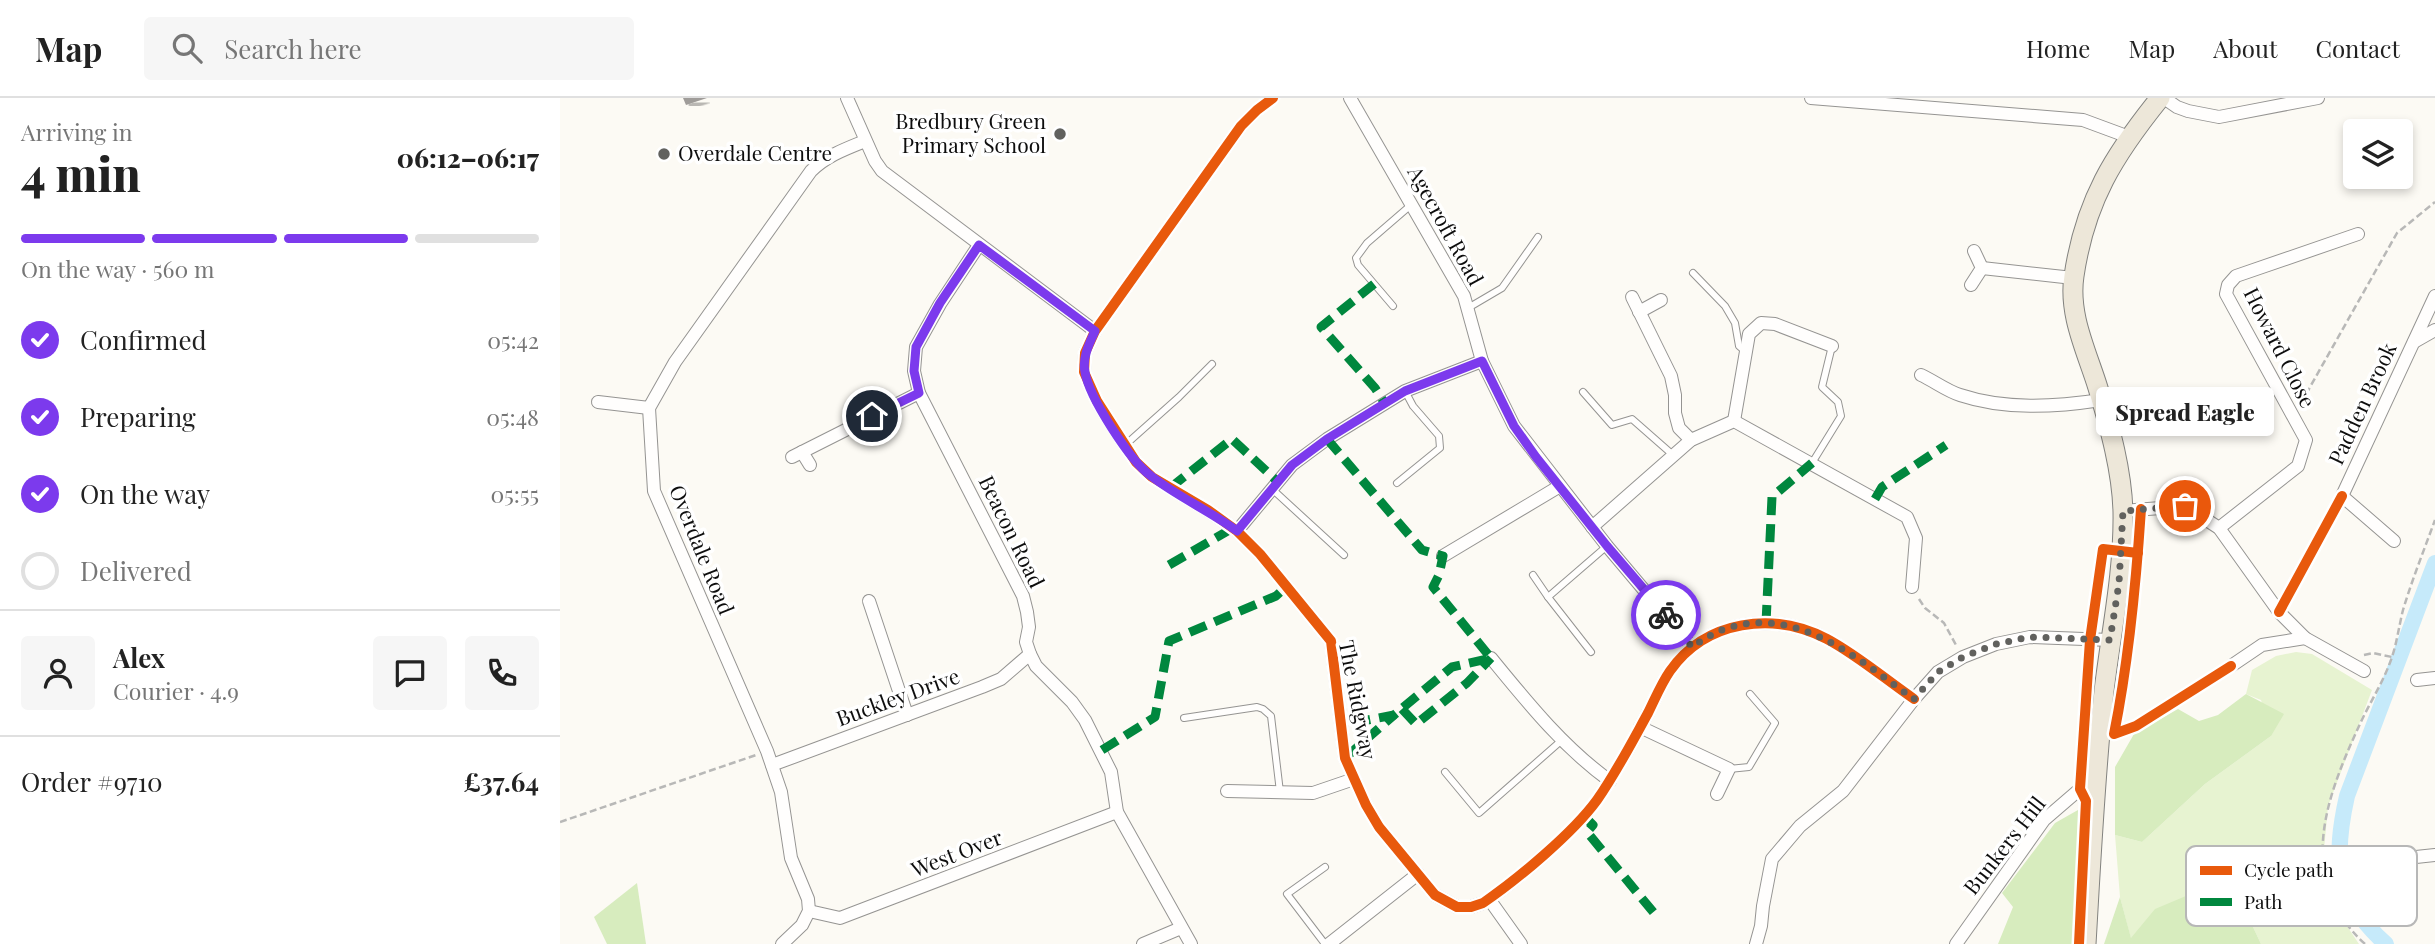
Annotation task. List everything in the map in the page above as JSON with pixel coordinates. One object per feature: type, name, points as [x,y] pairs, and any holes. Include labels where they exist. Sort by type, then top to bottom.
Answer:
[{"type":"main road","points":[[2086,944],[2095,782],[2110,640],[2119,583],[2123,511],[2117,460],[2077,326],[2073,278],[2089,213],[2101,182],[2129,137],[2162,98]]},
{"type":"street","points":[[847,98],[875,162],[882,171],[1095,331]]},
{"type":"street","name":"The Ridgway","points":[[1273,98],[1241,126],[1095,331],[1086,354],[1084,372],[1097,401],[1136,462],[1152,477],[1208,510],[1237,531],[1261,554],[1331,641],[1345,758],[1379,827],[1435,895],[1449,904],[1471,907],[1489,899]]},
{"type":"street","name":"Agecroft Road","points":[[1350,98],[1464,296],[1482,361],[1514,426],[1607,546],[1692,647]]},
{"type":"street","points":[[1811,98],[2083,120],[2129,137]]},
{"type":"street","points":[[2162,98],[2188,111],[2219,117],[2318,98]]},
{"type":"street","points":[[598,402],[649,408],[675,362],[811,171],[821,161],[865,141]]},
{"type":"street","name":"Howard Close","points":[[2219,528],[2298,466],[2306,440],[2227,294],[2228,285],[2236,275],[2358,234]]},
{"type":"street","name":"Beacon Road","points":[[979,245],[940,303],[916,347],[914,371],[919,393],[1023,596],[1029,627],[1026,642],[1030,653]]},
{"type":"street","points":[[1974,251],[1982,268]]},
{"type":"street","points":[[1982,268],[2073,278]]},
{"type":"street","points":[[1971,285],[1982,268]]},
{"type":"street","name":"Padden Brook","points":[[2394,541],[2342,496],[2435,296]]},
{"type":"street","points":[[1632,297],[1671,376],[1679,428],[1691,440]]},
{"type":"street","points":[[1639,312],[1661,300]]},
{"type":"street","points":[[1734,421],[1749,334],[1761,323],[1776,324],[1832,346]]},
{"type":"street","name":"Padden Brook","points":[[2413,342],[2435,330]]},
{"type":"street","points":[[1237,531],[1292,465],[1327,439],[1405,391],[1482,361]]},
{"type":"street","points":[[1921,375],[1959,395],[2029,406],[2060,406],[2101,400]]},
{"type":"street","points":[[810,465],[797,454],[919,393]]},
{"type":"street","name":"Overdale Road","points":[[649,408],[654,491],[767,751],[780,792],[791,858],[808,899],[809,911]]},
{"type":"street","points":[[1592,527],[1691,440],[1734,421]]},
{"type":"street","points":[[1734,421],[1907,517],[1916,538],[1912,587]]},
{"type":"street","points":[[1443,556],[1560,486]]},
{"type":"street","points":[[2123,511],[2185,506],[2219,528],[2280,612],[2305,638],[2364,671]]},
{"type":"street","points":[[869,601],[907,715]]},
{"type":"street","points":[[1521,944],[1489,899],[1581,820],[1610,781],[1669,673],[1692,647],[1724,629],[1745,624],[1772,623],[1798,627],[1826,639],[1914,699]]},
{"type":"street","points":[[1756,944],[1772,859],[1800,826],[1843,791],[1938,672],[1963,657],[1996,644],[2030,637],[2110,640]]},
{"type":"street","points":[[2231,666],[2262,645],[2305,638]]},
{"type":"street","points":[[1030,653],[1036,666],[1072,702],[1102,750],[1114,784],[1116,812],[1191,944]]},
{"type":"street","name":"Buckley Drive","points":[[772,765],[1002,679],[1030,653]]},
{"type":"street","points":[[1491,658],[1545,723],[1592,768],[1610,781]]},
{"type":"street","points":[[2417,680],[2435,678]]},
{"type":"street","points":[[1640,727],[1729,769],[1717,794]]},
{"type":"street","points":[[1227,791],[1313,793],[1354,779]]},
{"type":"street","name":"Bunkers Hill","points":[[1956,944],[2044,820],[2080,789],[2095,782]]},
{"type":"street","name":"West Over","points":[[809,911],[840,918],[1116,812]]},
{"type":"street","points":[[2417,857],[2435,855]]},
{"type":"street","points":[[1327,944],[1418,874]]},
{"type":"street","points":[[782,944],[797,931],[809,911]]},
{"type":"street","points":[[1143,944],[1181,929]]},
{"type":"lane","points":[[1393,306],[1358,265],[1356,258],[1367,243],[1412,205]]},
{"type":"lane","points":[[1468,308],[1502,288],[1538,237]]},
{"type":"lane","points":[[1693,273],[1725,306],[1735,323],[1739,346],[1746,352]]},
{"type":"lane","points":[[1812,463],[1841,416],[1838,402],[1822,387],[1832,346]]},
{"type":"lane","points":[[1124,446],[1212,364]]},
{"type":"lane","points":[[1397,483],[1440,448],[1439,436],[1413,406],[1405,391]]},
{"type":"lane","points":[[1583,393],[1612,425],[1632,419],[1673,456]]},
{"type":"lane","points":[[1272,489],[1344,555]]},
{"type":"lane","points":[[1548,597],[1607,546]]},
{"type":"lane","points":[[1533,575],[1591,652]]},
{"type":"lane","points":[[1729,769],[1749,767],[1775,723],[1750,694]]},
{"type":"lane","points":[[1184,718],[1257,707],[1268,712],[1276,745],[1280,794]]},
{"type":"lane","points":[[1445,772],[1479,813],[1562,740]]},
{"type":"lane","points":[[1325,867],[1287,894],[1327,944]]},
{"type":"path","points":[[2289,410],[2303,402],[2397,233],[2435,202]]},
{"type":"path","points":[[2324,846],[2323,831],[2330,801],[2345,758],[2392,657],[2406,602],[2435,520]]},
{"type":"path","points":[[1912,587],[1925,608],[1944,623],[1963,657]]},
{"type":"path","points":[[2346,661],[2372,653],[2392,657]]},
{"type":"path","points":[[2364,671],[2417,680]]},
{"type":"path","points":[[560,822],[767,751]]},
{"type":"path","points":[[2346,926],[2365,944]]},
{"type":"green space","points":[[2296,652],[2312,654],[2372,690],[2328,806],[2324,846],[2186,846],[2186,898],[2131,939],[2120,897],[2115,835],[2142,842],[2205,784],[2271,736],[2261,700],[2246,694],[2252,670],[2276,656]]},
{"type":"green space","points":[[2246,694],[2284,714],[2271,736],[2205,784],[2142,842],[2115,835],[2115,767],[2134,734],[2178,709],[2199,721],[2218,715]]},
{"type":"green space","points":[[2085,806],[2074,944],[1998,944],[2013,907],[2002,893],[2055,823]]},
{"type":"green space","points":[[637,883],[646,944],[607,944],[594,917]]},
{"type":"green space","points":[[2186,896],[2186,926],[2253,926],[2261,944],[2104,944],[2120,897],[2131,938],[2155,909]]},
{"type":"green space","points":[[2253,926],[2347,926],[2359,944],[2261,944]]},
{"type":"building","points":[[683,98],[707,98],[686,105]]},
{"type":"waterway","points":[[2340,846],[2347,796],[2435,563]]},
{"type":"waterway","points":[[2368,926],[2386,944]]},
{"type":"marked path","points":[[1374,284],[1321,327],[1375,388],[1384,402]]},
{"type":"marked path","points":[[1170,488],[1232,439],[1278,482]]},
{"type":"marked path","points":[[1327,439],[1422,550],[1443,556],[1433,587],[1491,658],[1452,667],[1394,715],[1341,725]]},
{"type":"marked path","points":[[1875,499],[1882,487],[1946,445]]},
{"type":"marked path","points":[[1766,623],[1772,497],[1812,463]]},
{"type":"marked path","points":[[1169,565],[1233,528]]},
{"type":"marked path","points":[[1102,750],[1155,717],[1169,641],[1276,596],[1287,586]]},
{"type":"marked path","points":[[1402,709],[1416,724],[1467,683],[1491,658]]},
{"type":"marked path","points":[[1345,758],[1394,715]]},
{"type":"marked path","points":[[1584,816],[1593,825],[1587,832],[1659,919]]},
{"type":"cycle path","points":[[1273,98],[1241,126],[1095,331],[1085,353],[1084,372],[1097,401],[1136,462],[1152,477],[1208,510],[1237,531],[1260,554],[1331,641],[1345,758],[1379,827],[1435,895],[1457,907],[1471,907],[1483,903],[1560,841],[1587,813],[1604,790],[1670,671],[1685,654],[1721,631],[1763,623],[1806,630],[1849,652],[1914,699]]},
{"type":"cycle path","points":[[2279,612],[2342,496]]},
{"type":"cycle path","points":[[2141,509],[2131,622],[2114,734],[2136,726],[2231,666]]},
{"type":"cycle path","points":[[2079,944],[2086,801],[2080,789],[2090,640],[2103,549],[2138,553]]},
{"type":"way so far","points":[[1666,615],[1692,647],[1724,629],[1745,624],[1772,623],[1798,627],[1826,639],[1914,699],[1938,672],[1963,657],[1996,644],[2030,637],[2110,640],[2119,583],[2123,511],[2185,506]]},
{"type":"place","name":"Bredbury Green Primary School","points":[[1060,134]]},
{"type":"place","name":"Overdale Centre","points":[[664,154]]},
{"type":"place","name":"Spread Eagle","points":[[2185,506]]},
{"type":"route","points":[[872,416],[919,393],[914,371],[916,347],[940,303],[979,245],[1095,331],[1086,354],[1084,372],[1097,401],[1124,446],[1143,470],[1237,531],[1292,465],[1327,439],[1405,391],[1482,361],[1514,426],[1536,457],[1666,615]]}]
